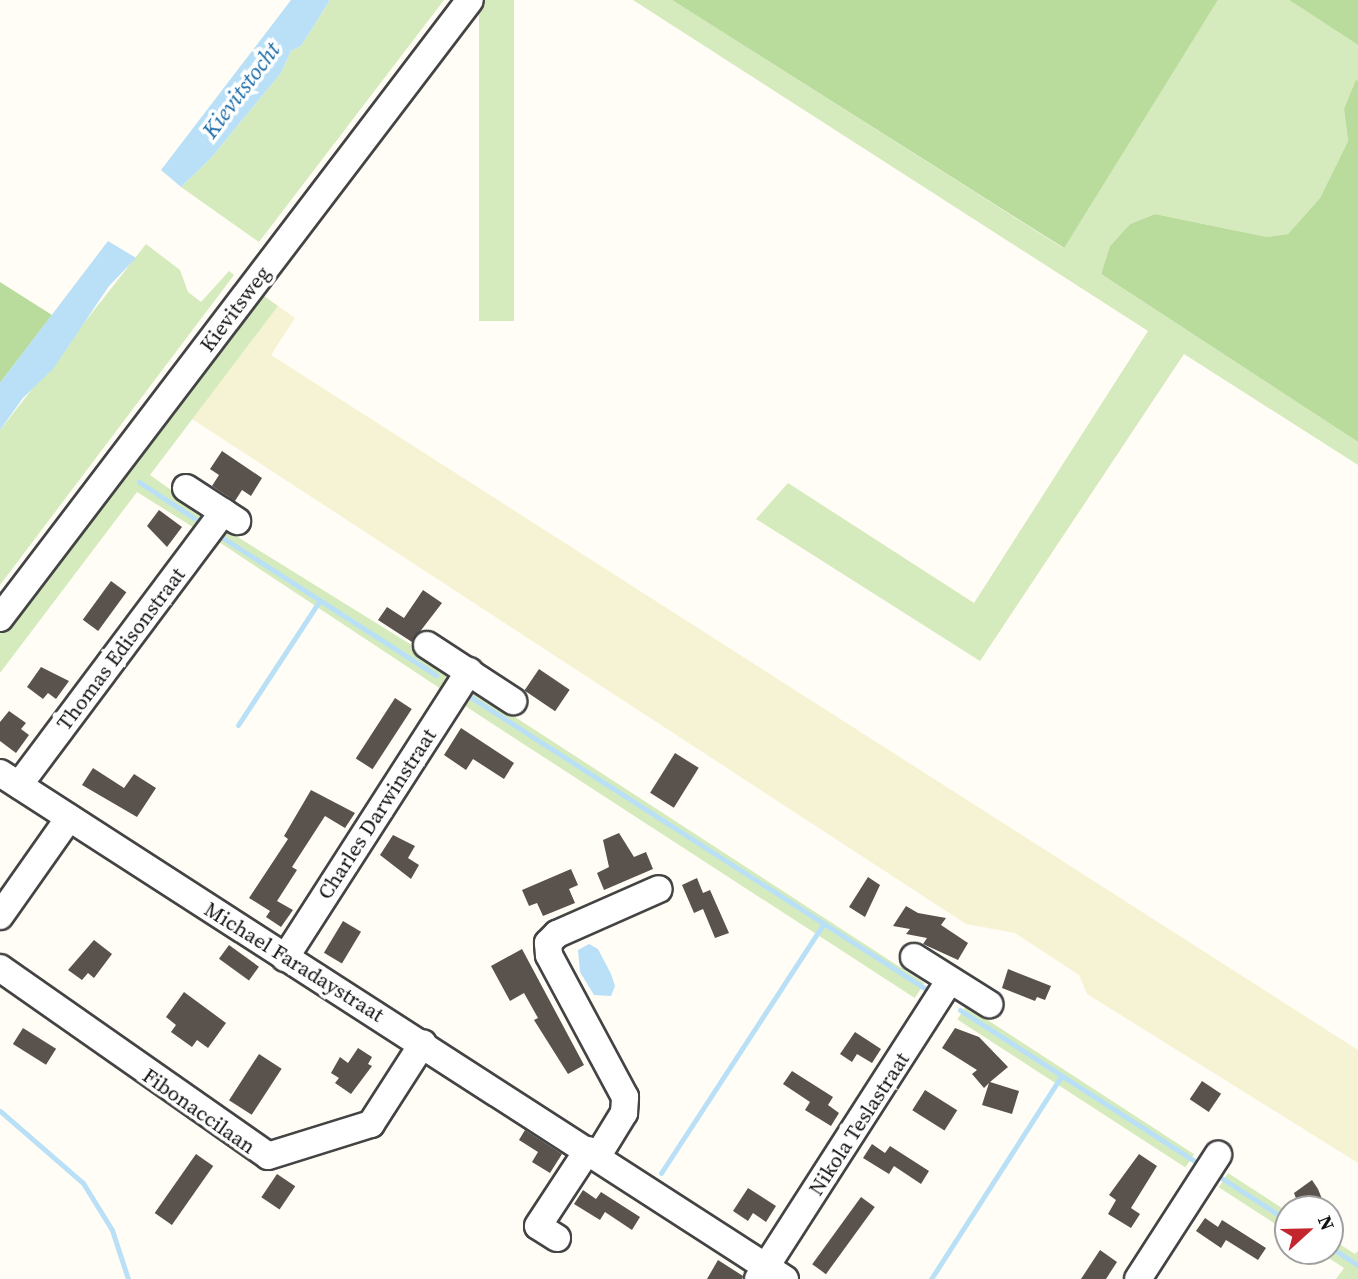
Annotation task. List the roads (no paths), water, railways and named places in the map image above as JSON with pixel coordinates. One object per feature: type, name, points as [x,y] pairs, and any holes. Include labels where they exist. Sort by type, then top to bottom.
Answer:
[{"type":"street","name":"Kievitsweg","points":[[0,618],[470,0]]},
{"type":"street","name":"Thomas Edisonstraat","points":[[10,779],[231,517],[186,488]]},
{"type":"street","points":[[427,645],[513,701]]},
{"type":"street","name":"Charles Darwinstraat","points":[[285,958],[469,671]]},
{"type":"street","name":"Michael Faradaystraat","points":[[10,779],[285,958],[423,1043],[770,1275]]},
{"type":"street","points":[[0,916],[69,818]]},
{"type":"street","points":[[557,1238],[538,1226],[624,1113],[625,1097],[549,955],[548,943],[557,934],[659,889]]},
{"type":"street","points":[[914,957],[989,1004]]},
{"type":"street","name":"Fibonaccilaan","points":[[0,968],[268,1157],[371,1124],[423,1043]]},
{"type":"street","name":"Nikola Teslastraat","points":[[770,1275],[950,980]]},
{"type":"street","points":[[1138,1279],[1218,1155]]},
{"type":"water","name":"Kievitstocht","points":[[291,0],[330,0],[301,46],[291,51],[281,73],[211,158],[181,187],[161,170]]},
{"type":"water","points":[[108,241],[136,258],[109,286],[53,369],[23,398],[0,430],[0,383]]},
{"type":"water","points":[[589,944],[598,949],[611,974],[615,986],[611,996],[594,995],[580,972],[578,950]]},
{"type":"waterway","points":[[139,482],[197,520]]},
{"type":"waterway","points":[[220,536],[436,675]]},
{"type":"waterway","points":[[238,725],[320,600]]},
{"type":"waterway","points":[[469,696],[926,989]]},
{"type":"waterway","points":[[661,1173],[824,923]]},
{"type":"waterway","points":[[960,1010],[1196,1162]]},
{"type":"waterway","points":[[931,1279],[1062,1075]]},
{"type":"waterway","points":[[0,1111],[83,1183],[112,1230],[128,1279]]},
{"type":"waterway","points":[[1220,1177],[1274,1212]]},
{"type":"waterway","points":[[1344,1256],[1358,1265]]}]
